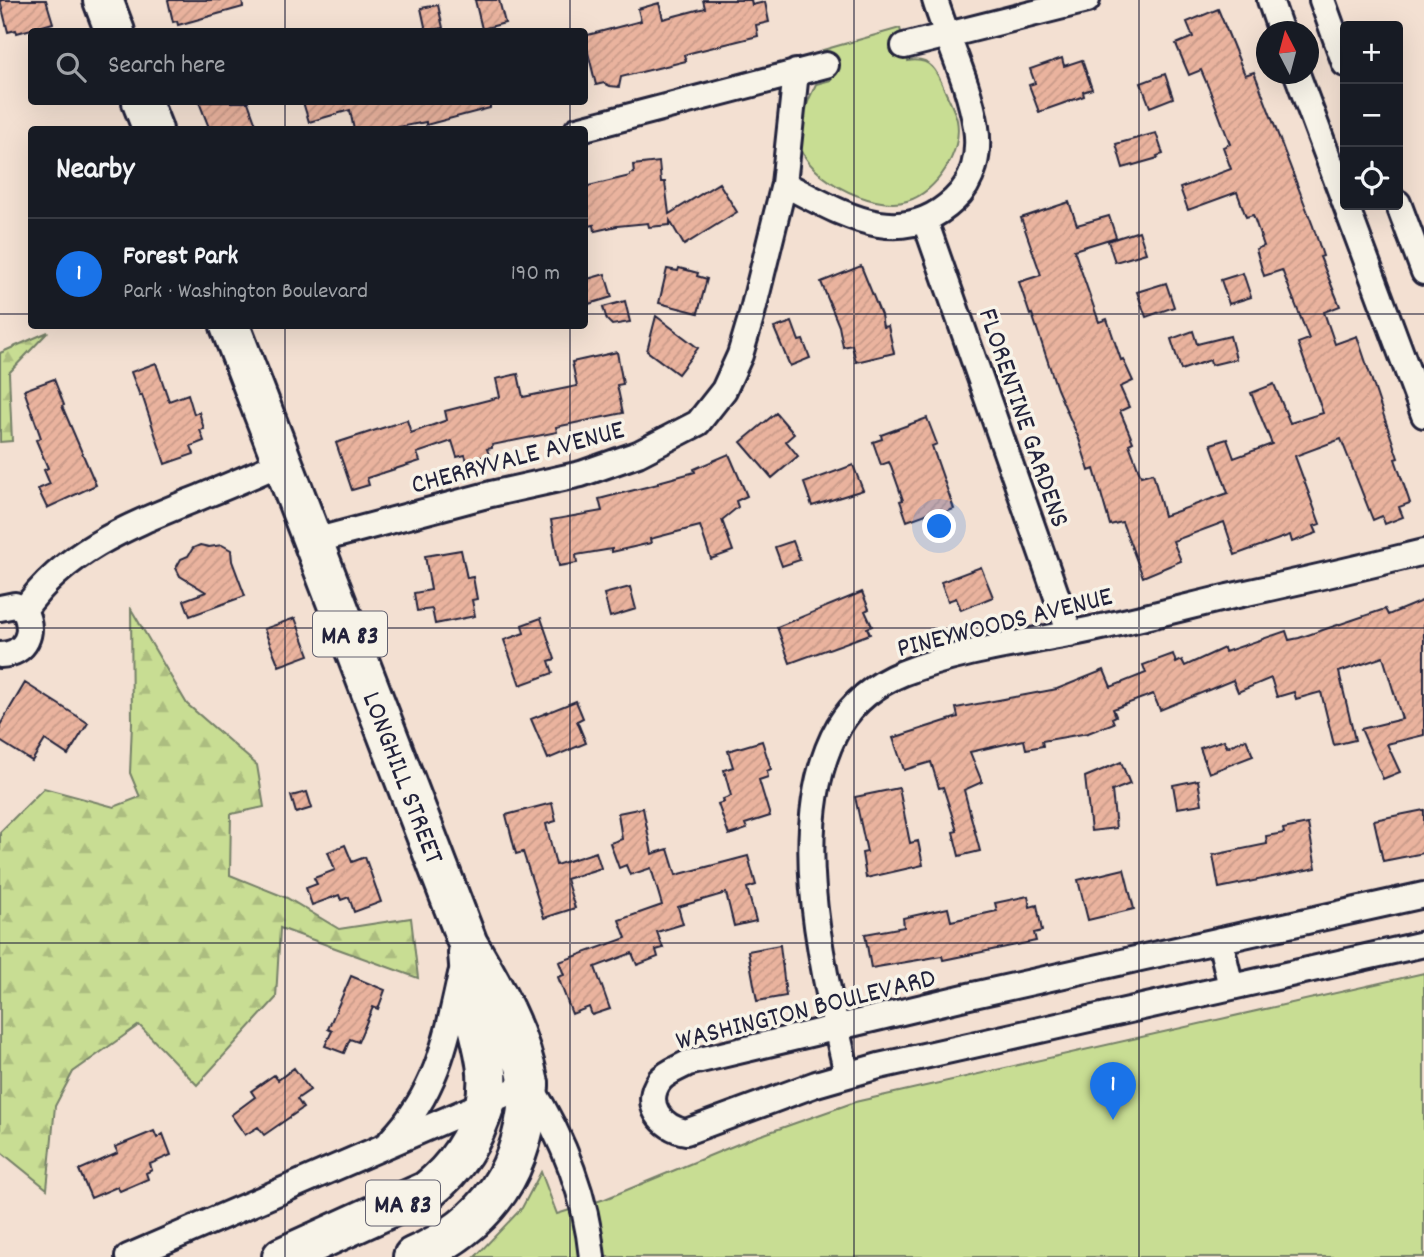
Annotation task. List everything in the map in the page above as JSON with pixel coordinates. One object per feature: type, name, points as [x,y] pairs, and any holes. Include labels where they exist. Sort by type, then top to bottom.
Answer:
[{"type":"main road","points":[[103,0],[114,28]]},
{"type":"main road","points":[[143,105],[151,126]]},
{"type":"main road","name":"LONGHILL STREET","points":[[231,329],[468,944]]},
{"type":"main road","name":"MA 83","points":[[413,1257],[454,1237],[496,1194],[518,1152],[527,1112],[529,1084],[524,1062],[503,1005],[468,944]]},
{"type":"main road","name":"MA 83","points":[[282,1257],[427,1191],[454,1166],[470,1142],[485,1104],[488,1062],[475,1012],[468,944]]},
{"type":"street","points":[[784,184],[867,222],[902,226],[925,221],[943,211],[958,197],[969,180],[977,140],[972,109],[935,0]]},
{"type":"street","points":[[904,46],[1087,0]]},
{"type":"street","points":[[1270,0],[1277,21]]},
{"type":"street","points":[[1322,0],[1340,50]]},
{"type":"street","points":[[588,127],[826,65]]},
{"type":"street","name":"CHERRYVALE AVENUE","points":[[314,541],[491,494],[580,474],[667,442],[698,424],[724,390],[740,355],[784,184],[796,72]]},
{"type":"street","points":[[1301,84],[1424,415]]},
{"type":"street","points":[[1401,210],[1424,272]]},
{"type":"street","name":"FLORENTINE GARDENS","points":[[925,221],[1070,634]]},
{"type":"street","points":[[0,655],[17,651],[27,642],[29,625],[12,609],[36,593],[61,569],[113,534],[283,462]]},
{"type":"street","name":"PINEYWOODS AVENUE","points":[[847,1074],[815,911],[812,856],[820,779],[827,754],[839,726],[861,698],[903,673],[985,650],[1070,634],[1424,552]]},
{"type":"street","name":"WASHINGTON BOULEVARD","points":[[1424,895],[836,1027],[688,1063],[661,1079],[654,1091],[653,1102],[656,1114],[664,1124],[686,1132],[847,1074],[1424,944]]},
{"type":"street","points":[[1220,940],[1231,987]]},
{"type":"street","points":[[385,1146],[418,1106],[436,1072],[445,1047],[468,944]]},
{"type":"street","points":[[128,1257],[529,1084],[554,1128],[576,1184],[586,1219],[592,1257]]},
{"type":"street","points":[[416,1132],[439,1138],[449,1150],[454,1166]]},
{"type":"green space","points":[[900,28],[908,61],[928,63],[939,77],[955,113],[958,132],[952,157],[938,180],[918,196],[892,203],[857,195],[823,176],[810,164],[801,150],[799,135],[816,84],[831,80],[823,50]]},
{"type":"green space","points":[[48,332],[9,373],[12,441],[0,442],[0,353]]},
{"type":"green space","points":[[131,609],[187,704],[257,765],[264,807],[231,814],[230,875],[287,898],[339,929],[411,918],[418,978],[280,928],[276,998],[197,1085],[139,1025],[73,1072],[55,1106],[47,1189],[0,1151],[0,832],[44,788],[114,807],[140,797],[130,773]]},
{"type":"green space","points":[[1424,973],[1424,1257],[475,1257],[522,1208],[541,1172],[557,1214],[605,1199],[750,1139],[855,1102]]},
{"type":"building","points":[[0,0],[46,0],[53,23],[17,33],[16,30],[8,32]]},
{"type":"building","points":[[168,0],[242,0],[243,7],[178,25],[177,21],[173,22]]},
{"type":"building","points":[[475,0],[499,0],[505,23],[482,28]]},
{"type":"building","points":[[703,0],[751,0],[752,5],[765,2],[769,22],[756,25],[758,36],[684,55],[686,61],[621,77],[619,87],[604,83],[596,85],[588,52],[588,35],[641,21],[638,9],[659,3],[663,19],[705,8]]},
{"type":"building","points":[[438,5],[443,28],[425,28],[421,8]]},
{"type":"building","points":[[1218,9],[1245,75],[1254,72],[1256,84],[1259,84],[1313,226],[1323,256],[1320,257],[1340,306],[1324,312],[1335,344],[1357,336],[1398,458],[1395,459],[1410,503],[1399,507],[1403,517],[1385,524],[1382,516],[1373,520],[1341,439],[1295,456],[1320,524],[1314,526],[1317,533],[1292,542],[1290,535],[1235,555],[1224,522],[1173,541],[1181,561],[1143,577],[1122,522],[1110,525],[1094,469],[1089,471],[1032,314],[1030,315],[1019,282],[1041,275],[1021,218],[1069,202],[1077,225],[1109,216],[1116,237],[1074,250],[1099,322],[1107,319],[1121,360],[1123,359],[1133,381],[1120,387],[1129,407],[1120,411],[1133,442],[1129,444],[1141,476],[1153,473],[1164,516],[1228,493],[1211,444],[1227,439],[1234,458],[1272,444],[1251,393],[1274,384],[1290,423],[1323,413],[1298,343],[1309,339],[1282,270],[1264,276],[1256,249],[1264,246],[1253,215],[1246,217],[1237,192],[1188,210],[1180,188],[1231,169],[1223,147],[1230,144],[1201,70],[1189,75],[1176,44],[1193,37],[1187,22]]},
{"type":"building","points":[[1062,58],[1064,66],[1082,60],[1092,89],[1083,92],[1084,96],[1039,112],[1029,85],[1035,83],[1030,69]]},
{"type":"building","points":[[1165,74],[1173,98],[1150,107],[1141,83]]},
{"type":"building","points":[[200,105],[249,105],[257,126],[208,126]]},
{"type":"building","points":[[304,105],[490,105],[490,108],[426,125],[426,122],[404,126],[353,126],[350,110],[309,122]]},
{"type":"building","points":[[1156,133],[1163,154],[1157,156],[1158,158],[1123,168],[1116,144]]},
{"type":"building","points":[[659,162],[661,182],[665,182],[669,214],[719,183],[737,212],[684,245],[670,221],[670,225],[649,227],[648,223],[595,231],[594,225],[588,226],[588,186],[630,176],[634,173],[633,165]]},
{"type":"building","points":[[1139,231],[1146,253],[1115,262],[1108,241]]},
{"type":"building","points":[[861,266],[881,315],[883,327],[888,326],[894,353],[856,362],[852,345],[843,347],[839,326],[821,282]]},
{"type":"building","points":[[679,268],[698,273],[697,276],[707,279],[698,313],[659,303],[667,269],[678,271]]},
{"type":"building","points":[[1243,273],[1251,297],[1229,304],[1221,280]]},
{"type":"building","points":[[605,274],[612,297],[589,304],[588,279]]},
{"type":"building","points":[[1166,283],[1174,307],[1146,317],[1137,292]]},
{"type":"building","points":[[625,301],[630,322],[612,325],[607,320],[603,307]]},
{"type":"building","points":[[656,316],[698,348],[678,374],[647,351]]},
{"type":"building","points":[[792,322],[799,341],[803,340],[810,358],[790,366],[774,328]]},
{"type":"building","points":[[1193,331],[1197,344],[1230,336],[1236,359],[1211,365],[1210,360],[1181,370],[1171,339]]},
{"type":"building","points":[[617,352],[623,384],[617,385],[623,413],[556,427],[557,432],[492,445],[492,448],[487,449],[489,455],[467,461],[465,455],[457,457],[452,441],[417,453],[420,461],[367,478],[369,485],[352,490],[336,443],[407,420],[411,433],[447,420],[445,411],[500,397],[496,379],[518,374],[523,397],[577,386],[572,362]]},
{"type":"building","points":[[156,363],[169,401],[188,394],[194,414],[199,412],[204,429],[200,430],[204,441],[191,446],[194,454],[165,464],[142,395],[140,396],[131,372]]},
{"type":"building","points":[[54,379],[64,405],[62,406],[96,485],[47,508],[38,489],[50,484],[44,470],[48,468],[36,440],[41,438],[24,390]]},
{"type":"building","points":[[776,413],[794,434],[786,441],[798,456],[772,478],[741,442]]},
{"type":"building","points":[[927,418],[937,444],[932,446],[954,509],[935,516],[934,511],[907,521],[891,466],[889,462],[881,465],[873,442],[882,439],[881,435]]},
{"type":"building","points":[[729,454],[747,496],[736,501],[738,507],[722,520],[733,551],[711,559],[700,526],[650,539],[651,543],[612,552],[612,549],[576,555],[577,563],[559,566],[551,520],[602,511],[599,499],[695,472],[694,469]]},
{"type":"building","points":[[853,465],[863,490],[812,506],[804,483]]},
{"type":"building","points":[[793,541],[800,560],[782,566],[775,547]]},
{"type":"building","points":[[200,545],[222,545],[231,550],[232,561],[245,596],[190,616],[184,600],[206,592],[180,576],[176,568],[181,559]]},
{"type":"building","points":[[461,550],[467,578],[473,577],[477,599],[472,600],[475,616],[435,624],[432,609],[417,611],[414,593],[431,590],[425,556]]},
{"type":"building","points":[[981,567],[993,597],[961,610],[956,598],[948,601],[941,582]]},
{"type":"building","points":[[630,587],[636,609],[610,617],[604,594]]},
{"type":"building","points":[[862,592],[869,609],[865,611],[872,626],[867,628],[870,634],[790,663],[777,627]]},
{"type":"building","points":[[1424,600],[1424,735],[1387,744],[1400,772],[1383,779],[1361,729],[1402,719],[1383,657],[1339,672],[1355,740],[1334,745],[1321,692],[1296,699],[1294,692],[1277,697],[1271,678],[1238,692],[1233,680],[1160,710],[1153,694],[1113,709],[1116,716],[1112,718],[1114,723],[1088,733],[1042,741],[1043,746],[1026,749],[1024,740],[970,752],[982,782],[964,790],[980,851],[959,856],[953,832],[957,831],[943,787],[939,788],[931,762],[904,770],[893,738],[958,717],[956,708],[1057,689],[1104,670],[1111,687],[1146,673],[1143,665],[1173,654],[1176,663],[1182,660],[1185,666],[1224,648],[1225,652],[1286,631],[1289,640],[1299,638],[1385,609],[1388,615]]},
{"type":"building","points":[[295,618],[309,655],[279,666],[264,629]]},
{"type":"building","points":[[541,618],[555,659],[549,661],[553,673],[520,685],[504,640],[524,633],[522,625]]},
{"type":"building","points":[[25,683],[88,723],[68,755],[45,740],[32,761],[0,741],[0,725]]},
{"type":"building","points":[[576,701],[583,718],[577,721],[586,743],[548,759],[531,719]]},
{"type":"building","points":[[1246,739],[1253,756],[1209,773],[1200,748],[1224,740],[1227,747]]},
{"type":"building","points":[[762,741],[771,769],[767,771],[768,777],[759,780],[770,816],[745,824],[747,829],[729,835],[718,804],[731,796],[724,770],[733,767],[728,751]]},
{"type":"building","points":[[1121,762],[1130,784],[1112,791],[1116,828],[1091,831],[1085,777]]},
{"type":"building","points":[[1198,780],[1202,804],[1177,808],[1173,785]]},
{"type":"building","points":[[899,788],[910,843],[918,841],[923,865],[866,878],[862,853],[867,852],[855,797]]},
{"type":"building","points":[[307,792],[312,808],[296,813],[291,796]]},
{"type":"building","points":[[552,803],[556,821],[546,824],[556,865],[596,852],[601,868],[566,879],[575,908],[544,918],[523,852],[516,854],[506,815]]},
{"type":"building","points":[[643,808],[652,854],[668,849],[676,875],[748,856],[756,885],[747,888],[756,921],[734,926],[726,893],[678,907],[683,924],[657,932],[663,948],[656,950],[658,957],[637,965],[632,953],[595,967],[610,1009],[592,1015],[589,1007],[572,1014],[558,977],[564,975],[559,962],[626,938],[619,920],[662,905],[651,868],[630,875],[626,865],[619,868],[610,843],[622,839],[618,813]]},
{"type":"building","points":[[1424,810],[1424,853],[1383,861],[1374,820]]},
{"type":"building","points":[[1308,824],[1316,868],[1219,888],[1213,855],[1267,844],[1266,836]]},
{"type":"building","points":[[345,845],[352,862],[365,857],[381,902],[354,912],[349,897],[341,900],[339,895],[312,905],[306,888],[317,884],[314,878],[335,870],[328,852]]},
{"type":"building","points":[[1124,869],[1134,909],[1088,920],[1078,880]]},
{"type":"building","points":[[1028,896],[1030,907],[1037,905],[1042,931],[1034,933],[1036,941],[943,960],[942,956],[871,968],[865,934],[904,927],[903,918],[948,908],[951,921],[997,911],[995,903]]},
{"type":"building","points":[[780,945],[786,996],[757,1001],[748,951]]},
{"type":"building","points":[[351,976],[385,990],[378,1009],[373,1007],[358,1042],[350,1039],[344,1053],[325,1046],[332,1031],[328,1029]]},
{"type":"building","points":[[294,1068],[310,1090],[297,1099],[303,1108],[264,1135],[258,1127],[245,1135],[231,1115],[255,1097],[251,1091],[274,1075],[278,1080]]},
{"type":"building","points":[[154,1131],[157,1138],[163,1134],[171,1155],[150,1164],[152,1170],[146,1173],[148,1179],[120,1191],[117,1187],[91,1198],[79,1170],[118,1153],[115,1147]]},
{"type":"place","name":"Forest Park","points":[[1113,1120]]}]
